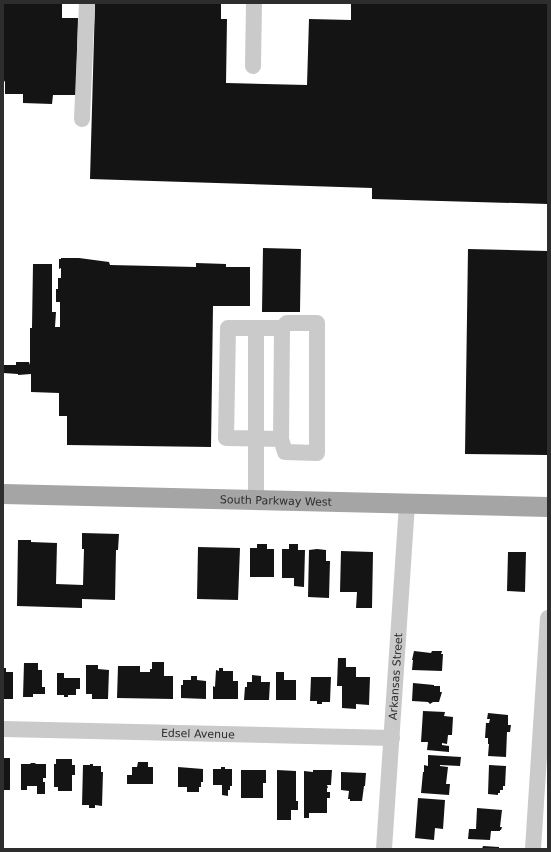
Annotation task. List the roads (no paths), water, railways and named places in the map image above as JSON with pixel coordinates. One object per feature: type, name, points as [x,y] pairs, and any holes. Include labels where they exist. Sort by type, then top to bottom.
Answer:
[{"type":"main road","name":"South Parkway West","points":[[3,494],[548,507]]},
{"type":"street","points":[[82,119],[87,3]]},
{"type":"street","points":[[253,66],[254,3]]},
{"type":"street","points":[[318,322],[317,452],[285,452],[281,439],[282,328],[287,323],[318,322]]},
{"type":"street","points":[[281,439],[226,438],[228,328],[282,328]]},
{"type":"street","points":[[256,328],[256,500]]},
{"type":"street","name":"Arkansas Street","points":[[384,849],[407,504]]},
{"type":"street","points":[[533,849],[548,618]]},
{"type":"street","name":"Edsel Avenue","points":[[3,730],[392,738]]}]
